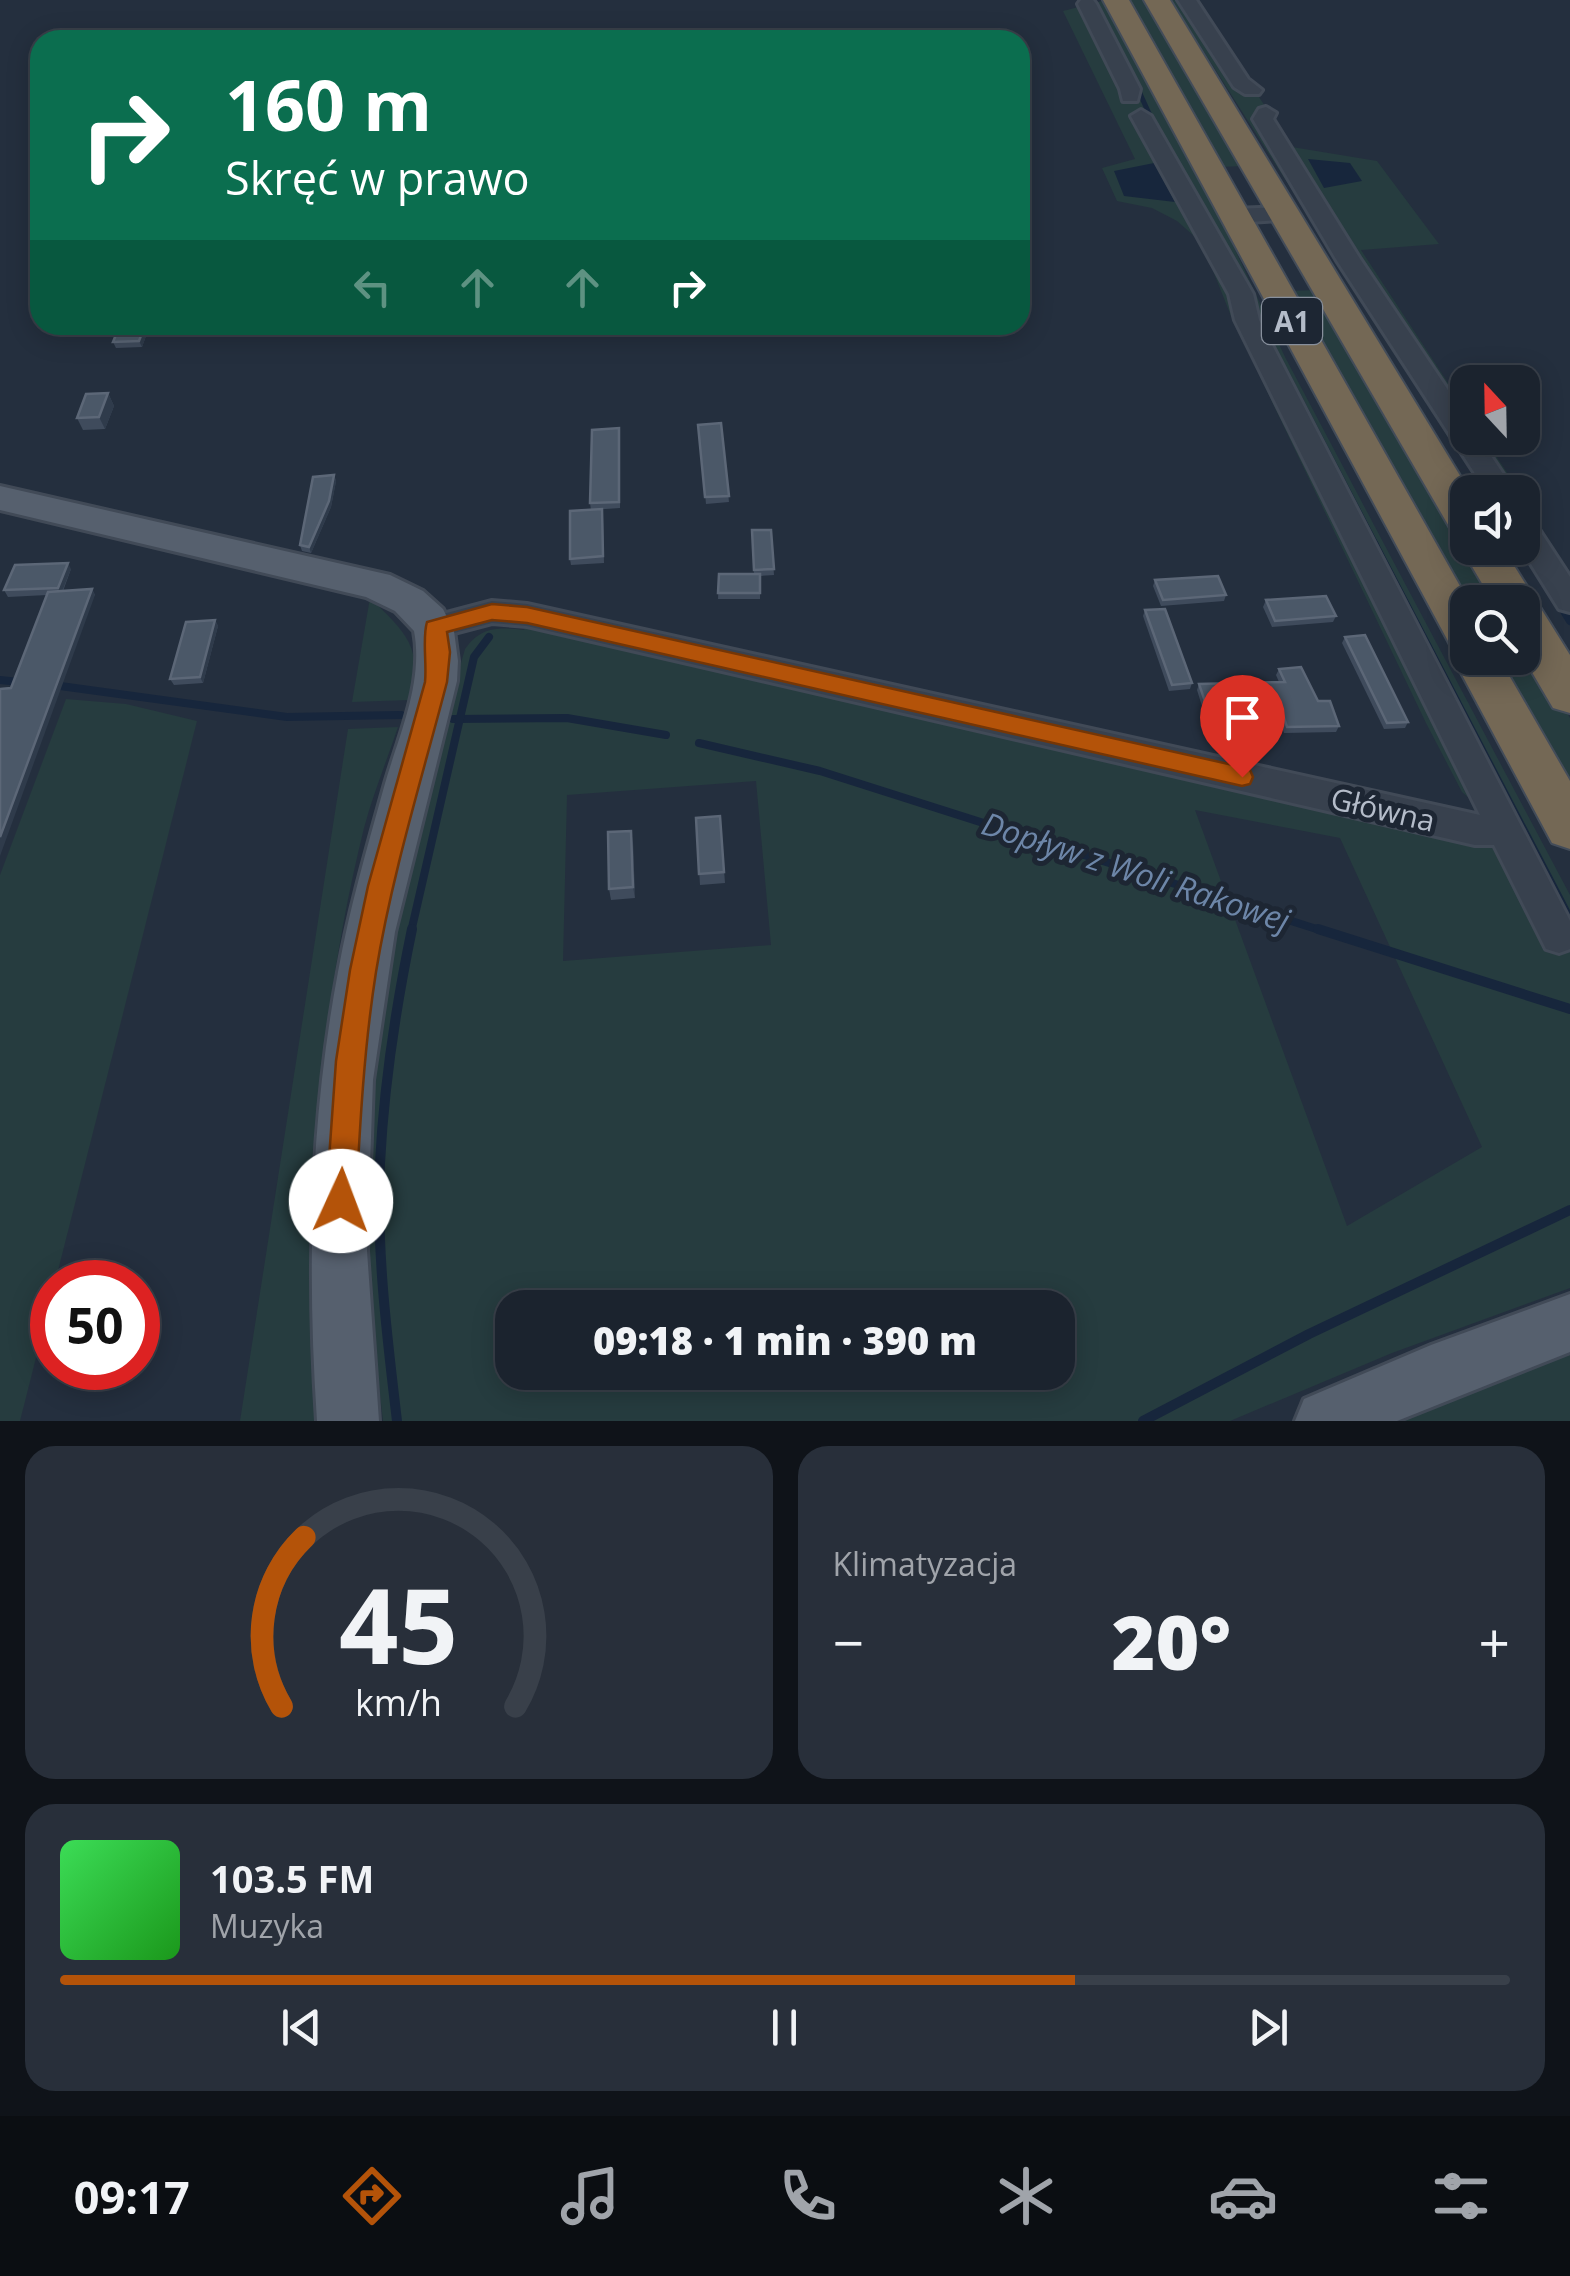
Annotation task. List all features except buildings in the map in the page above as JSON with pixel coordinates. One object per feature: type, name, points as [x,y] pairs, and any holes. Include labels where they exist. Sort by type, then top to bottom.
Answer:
[{"type":"highway","name":"A1","points":[[1157,0],[1306,199],[1450,487]]},
{"type":"highway","name":"A1","points":[[1102,2],[1223,229],[1450,611]]},
{"type":"highway","points":[[1540,645],[1570,695]]},
{"type":"highway","points":[[1485,675],[1570,828]]},
{"type":"main road","points":[[0,498],[376,584],[414,604],[435,627],[439,652],[436,682],[381,886],[350,1061],[343,1146],[340,1293],[348,1421]]},
{"type":"main road","points":[[1326,1421],[1570,1323]]},
{"type":"street","points":[[1187,0],[1242,83],[1252,90]]},
{"type":"street","points":[[1102,2],[1135,107],[1223,229],[1247,320],[1490,830],[1559,937]]},
{"type":"street","points":[[1266,113],[1263,119],[1306,199],[1490,475]]},
{"type":"street","points":[[1167,203],[1223,229],[1306,199]]},
{"type":"street","points":[[1540,554],[1570,602]]},
{"type":"street","name":"Główna","points":[[435,627],[492,612],[527,615],[1490,830]]},
{"type":"green space","points":[[1124,0],[1149,0],[1246,166],[1218,167]]},
{"type":"green space","points":[[1171,0],[1195,0],[1292,147],[1377,161],[1439,244],[1361,250],[1450,386],[1450,439]]},
{"type":"green space","points":[[1102,1],[1224,226],[1285,357],[1450,668],[1450,675],[1453,675],[1570,895],[1570,1288],[1392,1353],[1230,1421],[383,1421],[369,1243],[376,1065],[391,960],[424,803],[465,649],[484,632],[524,630],[527,625],[1496,843],[1485,812],[1462,792],[1426,723],[1231,316],[1202,243],[1177,221],[1152,208],[1117,201],[1102,168],[1135,159],[1063,11]],"holes":[[[756,781],[771,945],[563,961],[567,795]],[[1195,810],[1340,838],[1482,1147],[1347,1226]]]},
{"type":"green space","points":[[1319,290],[1450,513],[1450,565],[1480,565],[1492,585],[1458,585],[1287,291]]},
{"type":"green space","points":[[1460,455],[1495,455],[1509,475],[1473,475]]},
{"type":"green space","points":[[370,598],[409,642],[415,667],[410,700],[352,702]]},
{"type":"green space","points":[[1540,666],[1570,718],[1570,801],[1500,675],[1540,675]]},
{"type":"green space","points":[[66,699],[126,704],[197,721],[61,1260],[30,1260],[30,1381],[20,1421],[0,1421],[0,875]]},
{"type":"green space","points":[[398,727],[364,828],[347,903],[325,1050],[315,1196],[316,1421],[240,1421],[348,729]]},
{"type":"green space","points":[[1570,1354],[1570,1421],[1385,1421]]},
{"type":"water","points":[[1308,159],[1350,163],[1362,181],[1324,188]]},
{"type":"water","points":[[1154,163],[1175,202],[1124,196],[1114,171]]},
{"type":"waterway","points":[[1137,87],[1152,120]]},
{"type":"waterway","points":[[1284,369],[1376,545]]},
{"type":"waterway","points":[[1374,543],[1570,919]]},
{"type":"waterway","points":[[1559,603],[1570,621]]},
{"type":"waterway","points":[[460,719],[474,657],[489,637]]},
{"type":"waterway","name":"Dopływ z Woli Rakowej","points":[[0,680],[19,682]]},
{"type":"waterway","name":"Dopływ z Woli Rakowej","points":[[53,685],[287,717],[401,715]]},
{"type":"waterway","name":"Dopływ z Woli Rakowej","points":[[460,719],[567,718],[666,735]]},
{"type":"waterway","name":"Dopływ z Woli Rakowej","points":[[453,719],[460,719]]},
{"type":"waterway","points":[[411,932],[460,719]]},
{"type":"waterway","name":"Dopływ z Woli Rakowej","points":[[699,743],[820,771],[1326,932]]},
{"type":"waterway","points":[[397,1421],[386,1325],[379,1195],[384,1104],[412,929]]},
{"type":"waterway","name":"Dopływ z Woli Rakowej","points":[[1318,929],[1570,1009]]},
{"type":"waterway","points":[[1143,1421],[1309,1334],[1570,1210]]},
{"type":"route","points":[[341,1201],[350,1061],[363,970],[381,886],[436,682],[439,652],[435,627],[492,612],[527,615],[1242,777]]}]
